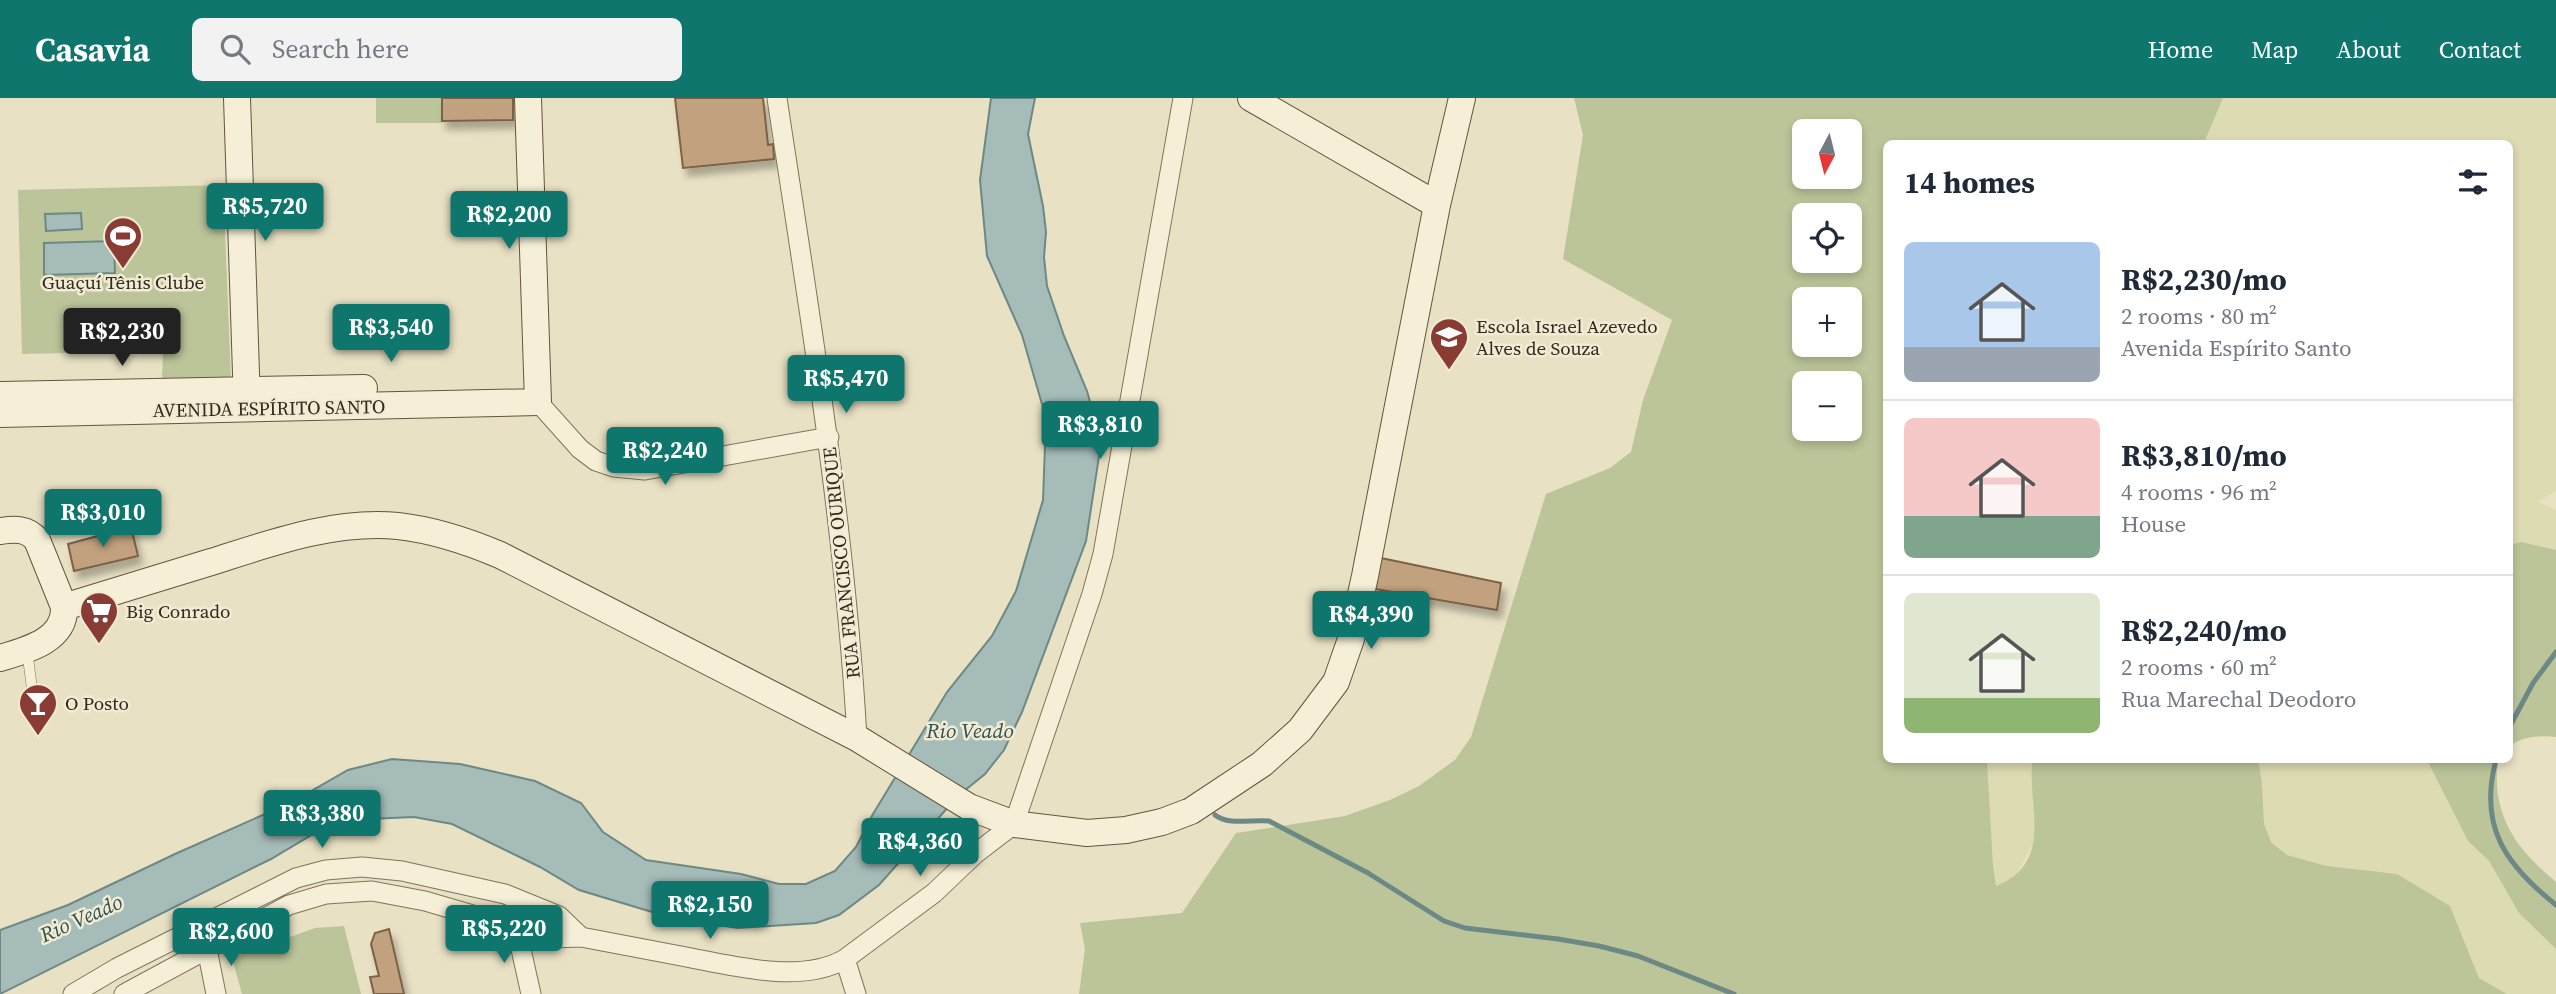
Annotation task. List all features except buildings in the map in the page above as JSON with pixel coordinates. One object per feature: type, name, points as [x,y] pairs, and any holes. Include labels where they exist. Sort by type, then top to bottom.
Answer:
[{"type":"street","points":[[237,98],[246,398]]},
{"type":"street","points":[[528,98],[538,394],[580,449],[596,461],[614,467],[645,470],[828,437]]},
{"type":"street","name":"RUA FRANCISCO OURIQUE","points":[[777,98],[828,437],[852,656],[857,738]]},
{"type":"street","points":[[124,994],[289,905],[327,894],[372,891],[425,901],[551,938],[581,937],[757,970],[800,971],[835,965],[934,892],[975,854],[1014,824],[1092,594],[1104,554],[1182,98]]},
{"type":"street","points":[[1251,98],[1437,205]]},
{"type":"street","points":[[64,607],[279,540],[326,530],[396,526],[434,532],[500,555],[857,738],[969,807],[1014,824],[1087,833],[1126,830],[1162,822],[1191,811],[1262,764],[1300,730],[1336,682],[1351,639],[1376,525],[1437,205],[1462,98]]},
{"type":"street","name":"AVENIDA ESPÍRITO SANTO","points":[[0,395],[246,398],[538,394]]},
{"type":"street","name":"AVENIDA ESPÍRITO SANTO","points":[[0,414],[246,398]]},
{"type":"street","points":[[0,531],[23,530],[32,534],[37,540],[64,607],[63,624],[57,632],[27,650],[0,657]]},
{"type":"street","points":[[73,994],[117,968],[296,878],[326,870],[362,867],[402,871],[505,894],[559,916],[581,937]]},
{"type":"street","points":[[516,927],[531,994]]},
{"type":"street","points":[[207,949],[216,994]]},
{"type":"street","points":[[845,959],[856,994]]},
{"type":"lane","points":[[27,650],[35,712]]},
{"type":"shaded area","points":[[2223,98],[2556,98],[2556,491],[2537,502],[2556,510],[2556,550],[2521,542],[2513,544],[2513,140],[2206,140]]},
{"type":"shaded area","points":[[1987,763],[2032,763],[2036,824],[2033,844],[2014,879],[1996,886]]},
{"type":"shaded area","points":[[2429,763],[2468,841],[2489,861],[2519,913],[2556,949],[2556,994],[2507,994],[2479,978],[2450,906],[2375,872],[2327,866],[2287,855],[2271,842],[2264,824],[2259,764]]},
{"type":"green space","points":[[376,98],[442,98],[442,123],[376,123]]},
{"type":"green space","points":[[1574,98],[2223,98],[2205,140],[1883,140],[1883,763],[1987,763],[1996,886],[2014,876],[2026,863],[2032,849],[2032,763],[2258,763],[2264,824],[2271,842],[2287,855],[2327,866],[2397,874],[2450,906],[2479,978],[2507,994],[1079,994],[1085,949],[1080,923],[1182,913],[1236,833],[1345,816],[1419,786],[1455,760],[1471,737],[1546,494],[1610,468],[1631,452],[1643,400],[1672,320],[1563,259],[1583,135]]},
{"type":"green space","name":"Guaçuí Tênis Clube","points":[[223,185],[231,380],[162,379],[163,351],[22,354],[18,190]]},
{"type":"green space","points":[[2521,542],[2556,550],[2556,737],[2532,737],[2513,744],[2513,544]]},
{"type":"green space","points":[[2429,763],[2498,763],[2498,797],[2509,828],[2529,856],[2556,882],[2556,949],[2519,913],[2489,861],[2468,841]]},
{"type":"green space","points":[[344,926],[361,994],[242,994],[232,958],[315,928]]},
{"type":"water","name":"Rio Veado","points":[[991,98],[1035,98],[1028,134],[1043,206],[1047,286],[1087,391],[1100,450],[1086,541],[1022,712],[1004,750],[985,774],[958,796],[879,885],[839,915],[816,923],[738,928],[672,918],[579,890],[540,867],[452,824],[414,817],[369,819],[320,830],[271,859],[0,994],[0,930],[68,905],[292,802],[348,770],[392,759],[460,764],[535,781],[581,803],[603,832],[646,860],[741,874],[779,884],[806,884],[835,871],[856,847],[947,692],[992,636],[1016,591],[1043,500],[1046,418],[1022,335],[987,256],[980,180]]},
{"type":"water","points":[[81,213],[82,229],[46,231],[45,214]]},
{"type":"water","points":[[114,241],[115,273],[44,275],[44,243]]},
{"type":"waterway","points":[[2513,720],[2533,683],[2556,652]]},
{"type":"waterway","points":[[2495,763],[2491,784],[2491,805],[2500,843],[2523,875],[2556,905]]},
{"type":"waterway","points":[[1215,815],[1234,821],[1269,821],[1368,873],[1444,921],[1465,928],[1599,946],[1638,956],[1734,994]]},
{"type":"place","name":"Guaçuí Tênis Clube","points":[[123,270]]},
{"type":"place","name":"Escola Israel Azevedo Alves de Souza","points":[[1449,371]]},
{"type":"place","name":"Big Conrado","points":[[99,645]]},
{"type":"place","name":"O Posto","points":[[38,737]]}]
